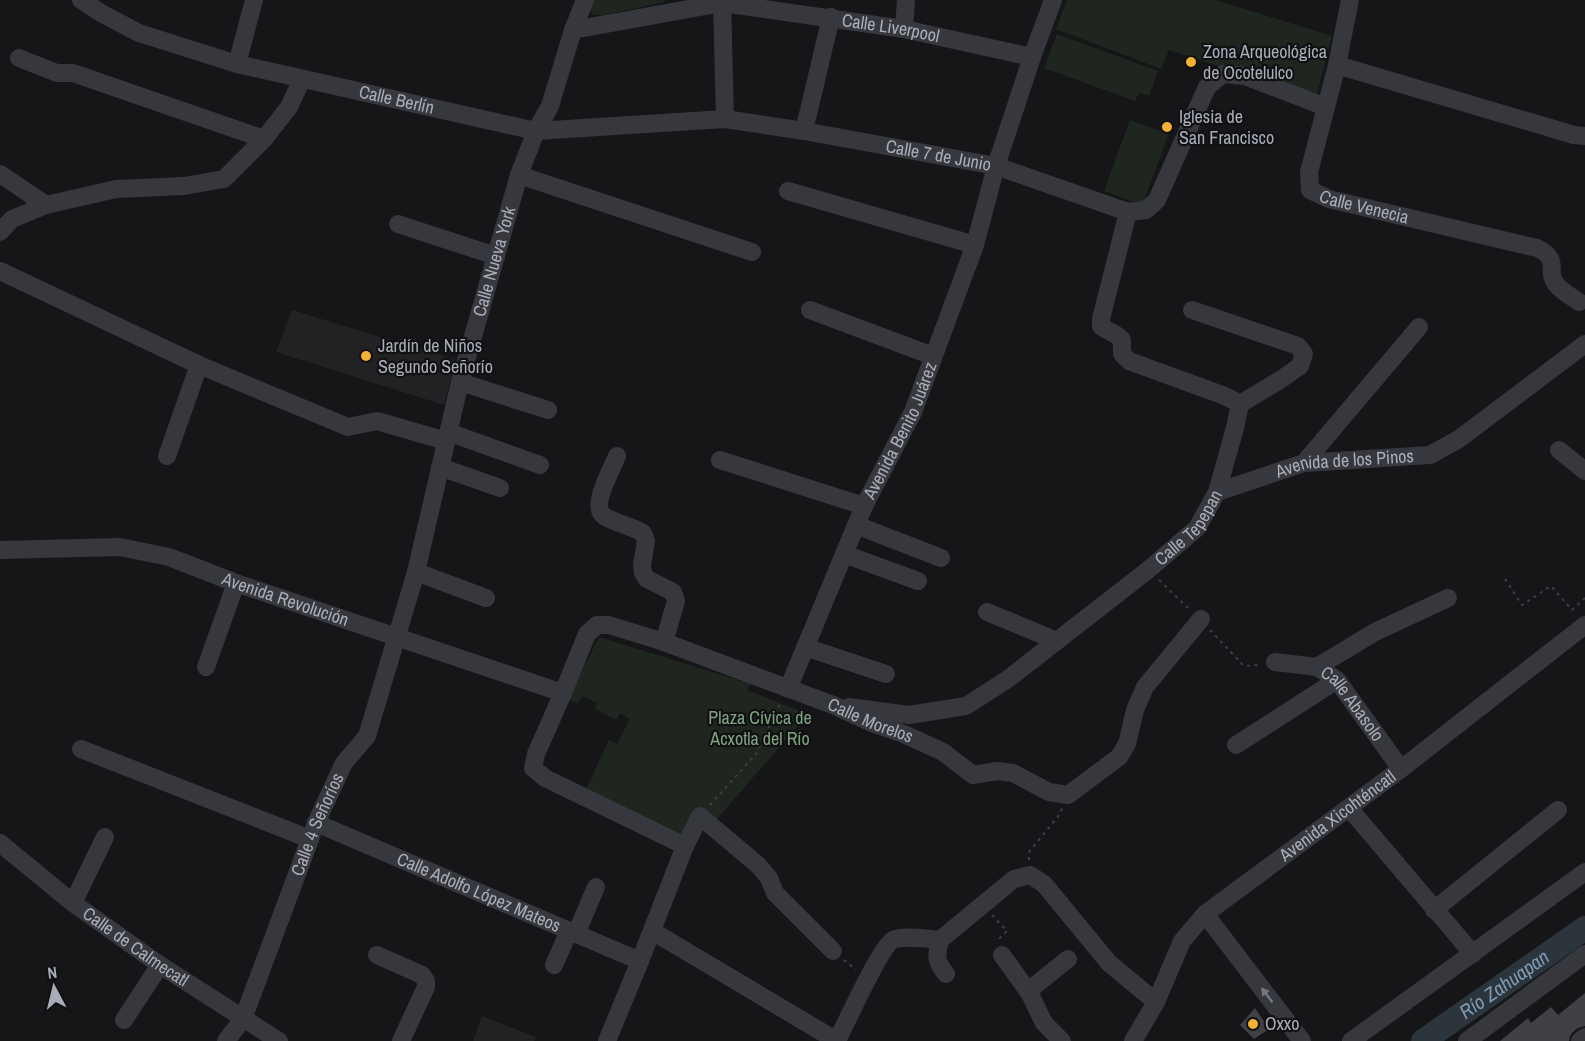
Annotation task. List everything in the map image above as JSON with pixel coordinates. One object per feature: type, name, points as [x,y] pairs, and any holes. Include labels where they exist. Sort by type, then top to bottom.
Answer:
[{"type":"street","name":"Calle Berlín","points":[[81,0],[105,7],[140,33],[237,64],[536,130],[725,119]]},
{"type":"street","points":[[237,64],[254,0]]},
{"type":"street","name":"Calle Nueva York","points":[[397,636],[416,572],[460,382],[519,175],[536,130],[550,106],[573,30],[585,0]]},
{"type":"street","points":[[904,29],[906,0]]},
{"type":"street","name":"Avenida Benito Juárez","points":[[788,688],[864,506],[913,412],[975,245],[996,166],[1053,0]]},
{"type":"street","name":"Calle Venecia","points":[[1350,0],[1337,65],[1309,172],[1310,190],[1329,199],[1537,248],[1547,253],[1555,284],[1579,302]]},
{"type":"street","points":[[722,1],[725,119]]},
{"type":"street","name":"Calle Liverpool","points":[[573,30],[722,1],[904,29],[1032,57]]},
{"type":"street","points":[[804,131],[831,17]]},
{"type":"street","points":[[19,58],[57,73],[73,74],[264,139]]},
{"type":"street","points":[[1337,65],[1574,135],[1585,136]]},
{"type":"street","name":"Calle 7 de Junio","points":[[725,119],[996,166],[1128,212],[1146,210],[1157,200],[1207,87],[1223,74],[1245,76],[1326,107]]},
{"type":"street","points":[[0,232],[12,219],[46,205],[116,189],[184,186],[224,179],[264,139],[289,107],[302,80]]},
{"type":"street","points":[[0,174],[46,205]]},
{"type":"street","points":[[519,175],[752,252]]},
{"type":"street","points":[[788,191],[975,245]]},
{"type":"street","points":[[1128,212],[1101,326],[1118,335],[1122,340],[1122,354],[1129,361],[1225,396],[1240,404],[1300,366],[1304,354],[1298,346],[1192,310]]},
{"type":"street","points":[[398,224],[496,256]]},
{"type":"street","points":[[0,271],[199,365],[348,427],[377,421],[447,437],[540,465]]},
{"type":"street","points":[[810,310],[933,356]]},
{"type":"street","points":[[1304,463],[1419,327]]},
{"type":"street","name":"Avenida de los Pinos","points":[[1217,492],[1304,463],[1430,455],[1459,439],[1585,344]]},
{"type":"street","points":[[166,456],[199,365]]},
{"type":"street","points":[[460,382],[548,410]]},
{"type":"street","name":"Calle Tepepan","points":[[833,705],[909,715],[966,705],[1008,680],[1148,570],[1197,528],[1217,492],[1240,404]]},
{"type":"street","points":[[1559,450],[1585,471]]},
{"type":"street","points":[[617,456],[598,501],[599,510],[604,516],[643,533],[646,541],[643,573],[647,579],[673,592],[676,601],[664,642]]},
{"type":"street","points":[[720,460],[864,506]]},
{"type":"street","points":[[440,467],[500,488]]},
{"type":"street","points":[[856,525],[941,558]]},
{"type":"street","name":"Avenida Revolución","points":[[0,550],[120,547],[169,557],[236,583],[563,693]]},
{"type":"street","points":[[844,554],[918,581]]},
{"type":"street","points":[[416,572],[486,598]]},
{"type":"street","points":[[206,667],[236,583]]},
{"type":"street","points":[[1317,667],[1375,632],[1448,598]]},
{"type":"street","points":[[987,612],[1057,641]]},
{"type":"street","points":[[1068,795],[1119,757],[1127,744],[1135,710],[1145,687],[1201,619]]},
{"type":"street","name":"Calle Morelos","points":[[563,693],[586,634],[597,625],[609,625],[664,642],[904,734],[943,752],[973,775],[997,771],[1013,772],[1049,792],[1068,795]]},
{"type":"street","name":"Avenida Xicohténcatl","points":[[1133,1041],[1156,1002],[1182,941],[1205,914],[1401,769],[1585,625]]},
{"type":"street","name":"Calle 4 Señoríos","points":[[226,1041],[243,1019],[313,831],[344,763],[367,736],[397,636]]},
{"type":"street","points":[[805,647],[886,675]]},
{"type":"street","name":"Calle Abasolo","points":[[1275,662],[1317,667],[1337,680],[1401,769]]},
{"type":"street","points":[[1236,746],[1337,680]]},
{"type":"street","points":[[563,693],[536,753],[533,768],[545,778],[685,846]]},
{"type":"street","name":"Calle Adolfo López Mateos","points":[[81,749],[313,831],[572,932],[640,961]]},
{"type":"street","points":[[1348,808],[1473,954]]},
{"type":"street","points":[[1434,910],[1558,810]]},
{"type":"street","points":[[607,1041],[685,846],[700,816],[758,865],[769,878],[775,893],[833,951]]},
{"type":"street","points":[[73,903],[105,837]]},
{"type":"street","name":"Calle de Calmecatl","points":[[0,844],[73,903],[160,965],[279,1041]]},
{"type":"street","points":[[1351,1041],[1585,872]]},
{"type":"street","points":[[946,975],[937,963],[936,956],[940,940],[1014,879],[1030,875],[1044,884],[1109,963],[1156,1002]]},
{"type":"street","points":[[554,965],[596,887]]},
{"type":"street","points":[[1205,914],[1302,1041]]},
{"type":"street","points":[[652,931],[837,1041],[887,945],[893,940],[901,939],[940,940]]},
{"type":"street","points":[[1467,1041],[1585,954]]},
{"type":"street","points":[[377,955],[422,975],[426,981],[426,987],[401,1041]]},
{"type":"street","points":[[1002,955],[1028,991],[1044,1023],[1062,1041]]},
{"type":"street","points":[[1028,991],[1068,959]]},
{"type":"street","points":[[124,1020],[160,965]]},
{"type":"street","points":[[1580,1041],[1585,1037]]},
{"type":"path","points":[[1148,570],[1201,619],[1244,666],[1275,662]]},
{"type":"path","points":[[1505,579],[1522,605],[1551,586],[1572,610],[1585,598]]},
{"type":"path","points":[[700,816],[756,754],[788,688]]},
{"type":"path","points":[[1030,875],[1029,852],[1060,814],[1068,795]]},
{"type":"path","points":[[982,904],[1007,931],[993,945],[1002,955]]},
{"type":"path","points":[[833,951],[868,979]]},
{"type":"shaded area","name":"Jardín de Niños Segundo Señorío","points":[[292,310],[456,360],[444,405],[276,352]]},
{"type":"shaded area","points":[[482,1016],[536,1037],[534,1041],[473,1041]]},
{"type":"green space","points":[[592,0],[665,0],[665,2],[604,15],[594,15],[590,8]]},
{"type":"green space","points":[[1067,0],[1216,0],[1332,36],[1316,98],[1169,50],[1161,69],[1056,29]]},
{"type":"green space","points":[[1057,34],[1158,71],[1149,96],[1139,93],[1135,101],[1044,68]]},
{"type":"green space","points":[[1130,120],[1169,134],[1142,205],[1104,191]]},
{"type":"green space","name":"Plaza Cívica de Acxotla del Río","points":[[599,637],[751,684],[747,690],[808,714],[712,825],[680,839],[584,793],[609,740],[617,744],[630,719],[620,713],[616,720],[594,708],[597,703],[583,696],[578,704],[568,699]]},
{"type":"building","points":[[1585,993],[1585,1026],[1573,1032],[1569,1041],[1500,1041],[1528,1018],[1531,1023],[1551,1007],[1558,1015]]},
{"type":"building","name":"Oxxo","points":[[1255,1008],[1269,1029],[1254,1039],[1240,1025]]},
{"type":"waterway","name":"Río Zahuapan","points":[[1423,1041],[1585,928]]},
{"type":"place","name":"Zona Arqueológica de Ocotelulco","points":[[1191,62]]},
{"type":"place","name":"Iglesia de San Francisco","points":[[1167,127]]},
{"type":"place","name":"Jardín de Niños Segundo Señorío","points":[[366,356]]},
{"type":"place","name":"Oxxo","points":[[1253,1024]]}]
